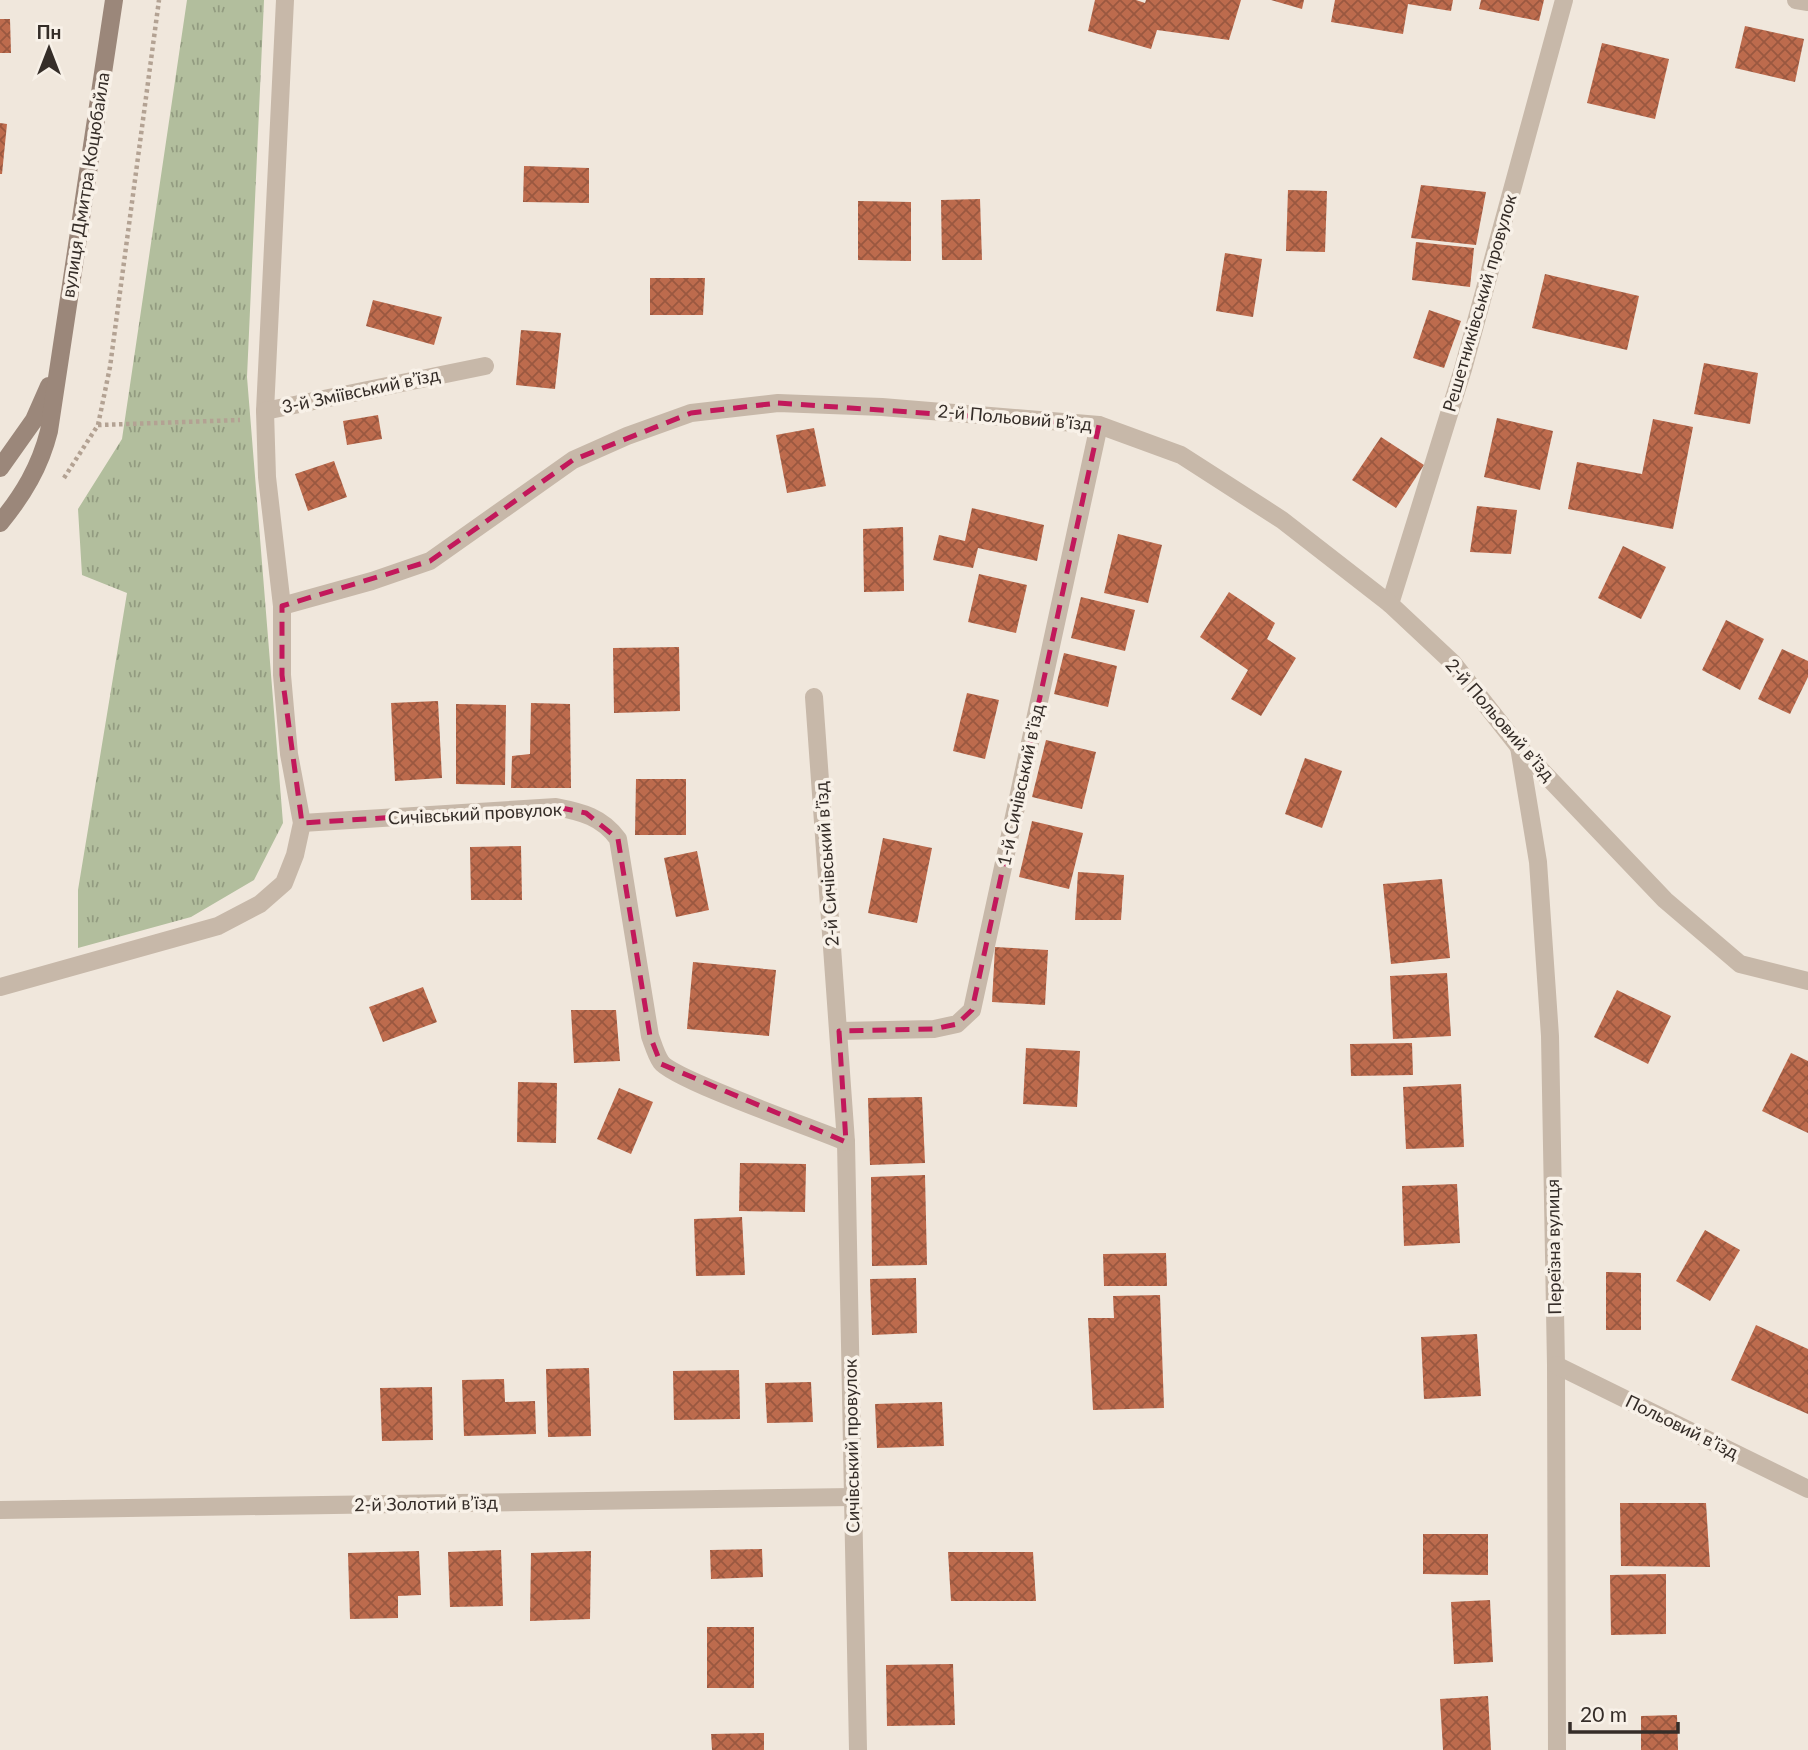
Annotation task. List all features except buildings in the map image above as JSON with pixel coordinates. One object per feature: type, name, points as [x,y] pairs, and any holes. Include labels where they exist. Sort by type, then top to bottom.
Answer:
[{"type":"main road","name":"вулиця Дмитра Коцюбайла","points":[[57,370],[114,0]]},
{"type":"main road","points":[[0,468],[34,420],[57,370]]},
{"type":"main road","points":[[0,523],[19,499],[43,454],[49,431],[57,370]]},
{"type":"street","points":[[265,415],[285,0]]},
{"type":"street","name":"Решетниківський провулок","points":[[1390,604],[1463,369],[1564,0]]},
{"type":"street","points":[[1796,0],[1808,2]]},
{"type":"street","name":"3-й Зміївський в’їзд","points":[[282,606],[267,477],[265,415],[485,366]]},
{"type":"street","name":"2-й Польовий в’їзд","points":[[282,606],[372,581],[430,561],[573,460],[626,436],[691,413],[778,403],[883,407],[1099,425],[1181,455],[1282,520],[1390,604],[1453,663],[1519,747],[1665,900],[1740,964],[1808,981]]},
{"type":"street","name":"1-й Сичівський в’їзд","points":[[839,1031],[934,1029],[957,1024],[972,1010],[1099,425]]},
{"type":"street","points":[[0,987],[218,926],[260,904],[284,883],[295,855],[302,823],[289,754],[282,675],[282,606]]},
{"type":"street","name":"2-й Сичівський в’їзд","points":[[814,697],[839,1031]]},
{"type":"street","name":"Переїзна вулиця","points":[[1519,747],[1538,862],[1550,1036],[1556,1365],[1557,1750]]},
{"type":"street","name":"Сичівський провулок","points":[[302,823],[556,807],[586,813],[609,826],[618,839],[650,1036],[661,1063],[737,1099],[846,1142]]},
{"type":"street","name":"Сичівський провулок","points":[[839,1031],[846,1142],[859,1750]]},
{"type":"street","name":"Польовий в’їзд","points":[[1556,1365],[1808,1489]]},
{"type":"street","name":"2-й Золотий в’їзд","points":[[0,1510],[852,1497]]},
{"type":"path","points":[[60,484],[97,425],[110,367],[159,0]]},
{"type":"path","points":[[97,425],[265,415]]},
{"type":"highlighted area","points":[[778,403],[1099,425],[972,1010],[957,1024],[934,1029],[839,1031],[846,1142],[661,1064],[650,1036],[618,839],[586,813],[556,807],[302,823],[282,675],[282,606],[430,561],[573,460],[691,413]]},
{"type":"green space","points":[[187,0],[264,0],[247,377],[283,823],[254,880],[191,917],[78,948],[78,890],[127,593],[82,575],[78,509],[122,439]]}]
